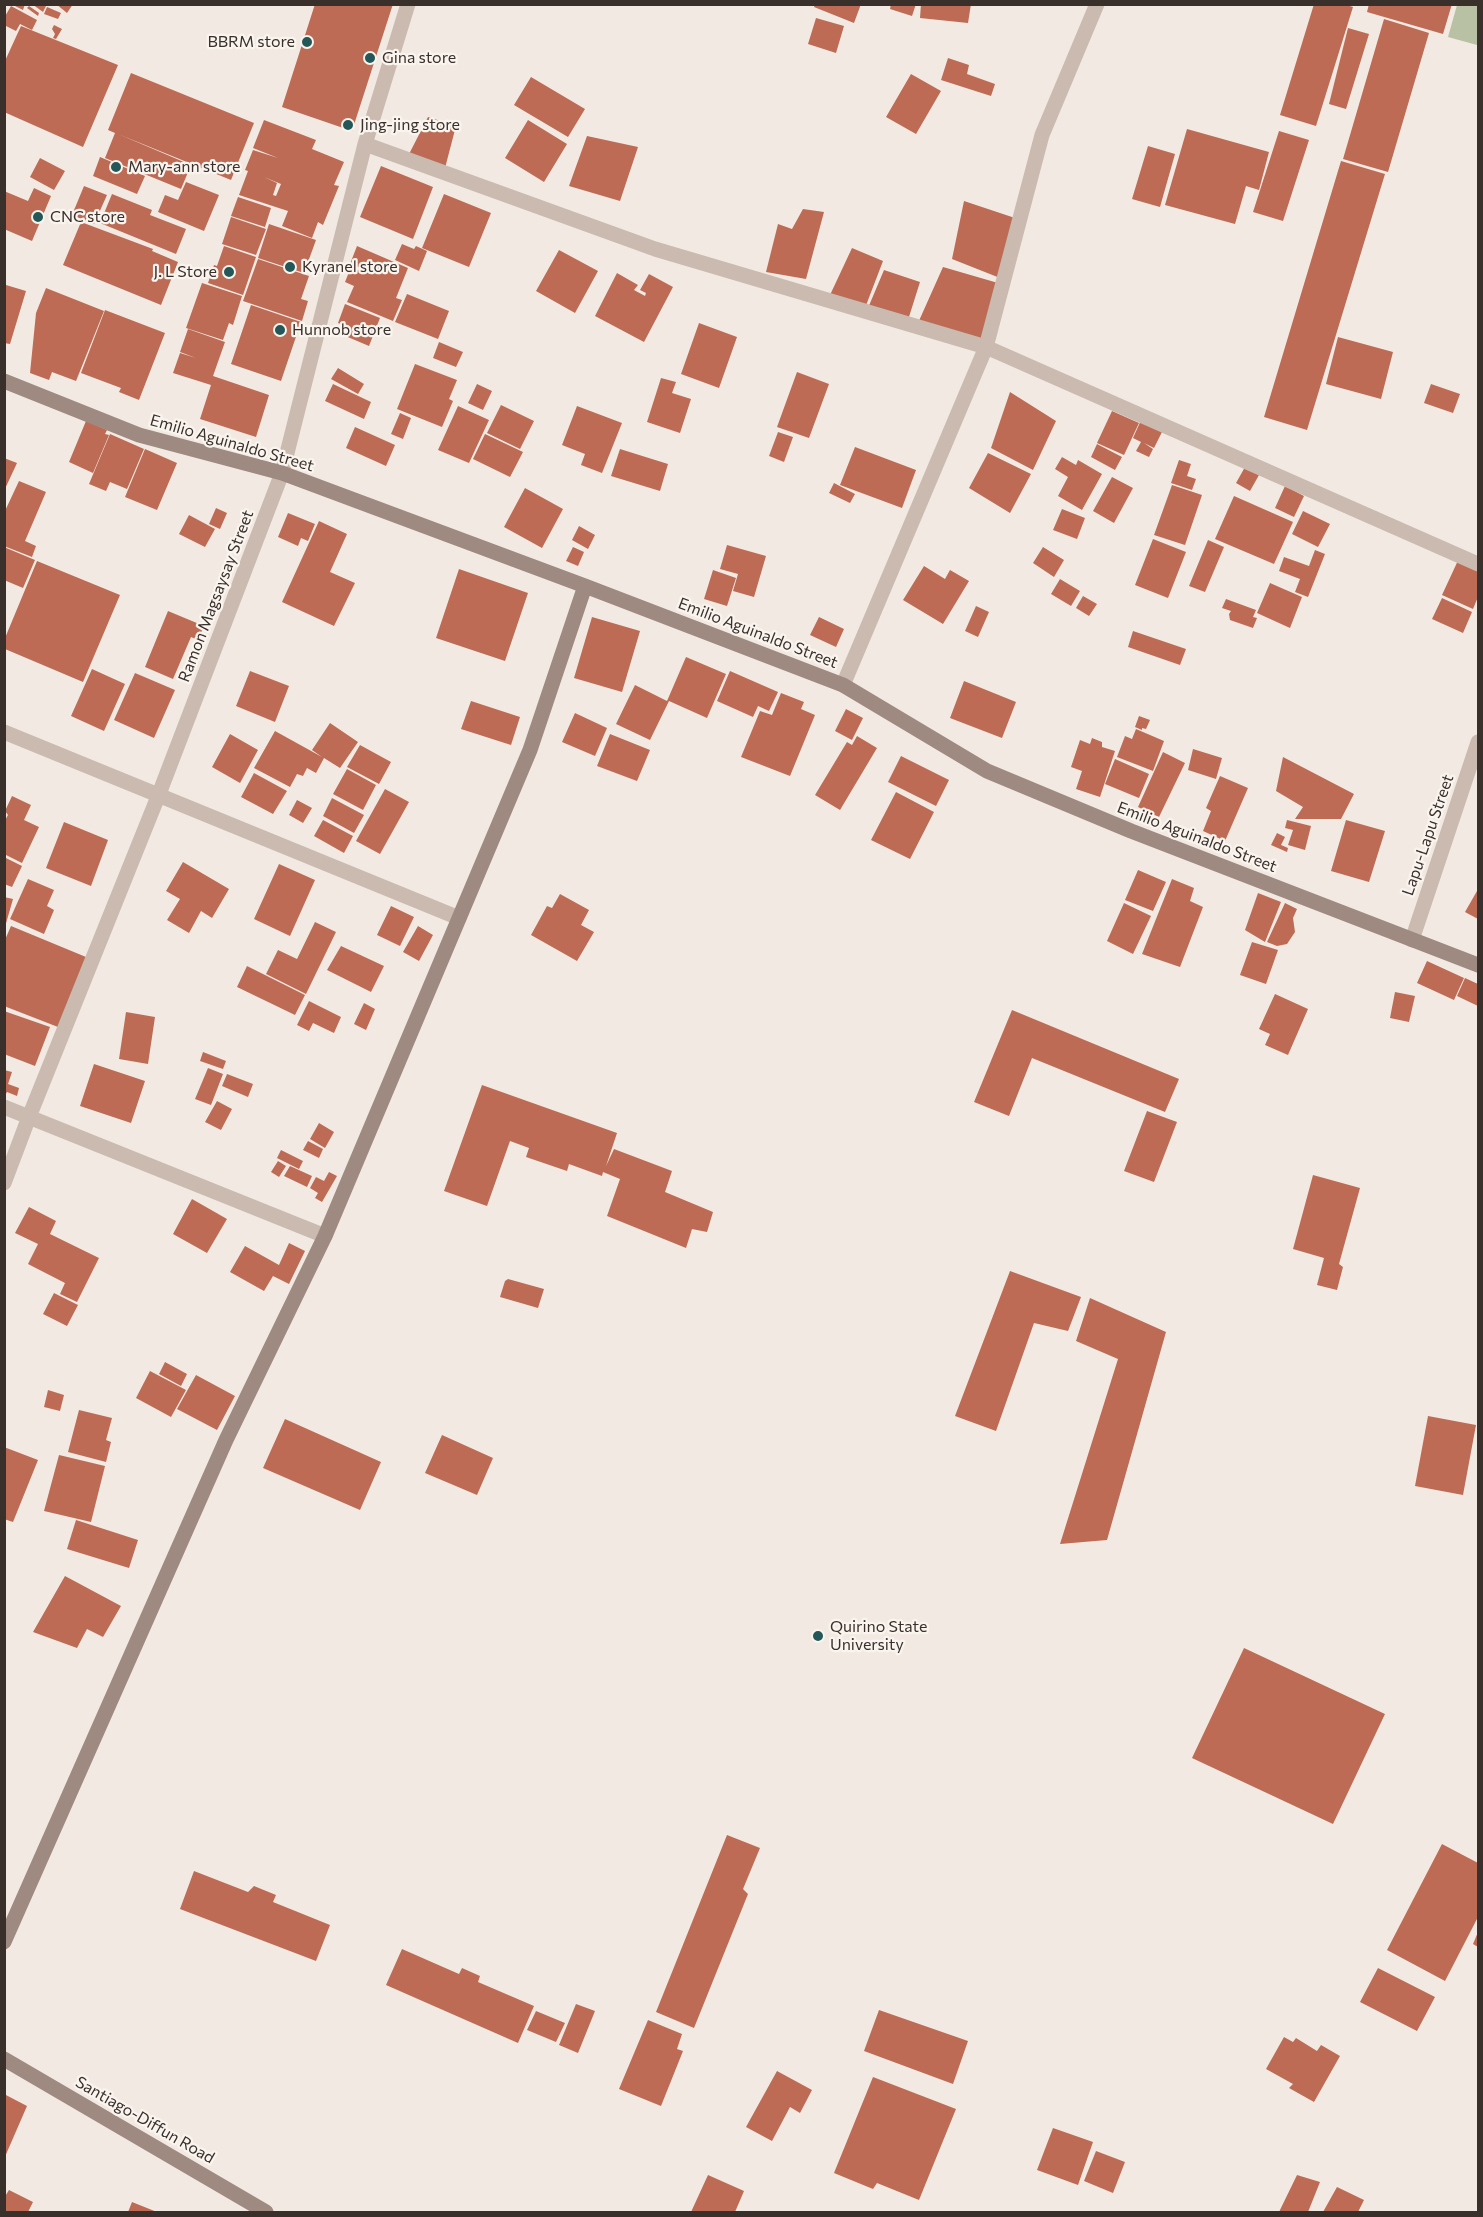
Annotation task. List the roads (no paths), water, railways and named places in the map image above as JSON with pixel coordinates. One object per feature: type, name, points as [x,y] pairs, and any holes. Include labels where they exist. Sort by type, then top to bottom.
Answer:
[{"type":"street","name":"Ramon Magsaysay Street","points":[[4,1183],[159,794],[282,473],[365,144],[408,4]]},
{"type":"street","points":[[843,685],[986,347],[1042,135],[1097,4]]},
{"type":"street","points":[[365,144],[655,249],[986,347],[1479,564]]},
{"type":"street","name":"Emilio Aguinaldo Street","points":[[4,381],[139,435],[282,473],[843,685],[987,771],[1131,831],[1479,965]]},
{"type":"street","points":[[4,1942],[226,1440],[325,1236],[530,750],[585,586]]},
{"type":"street","points":[[4,732],[459,918]]},
{"type":"street","name":"Lapu-Lapu Street","points":[[1412,940],[1479,742]]},
{"type":"street","points":[[4,1107],[325,1236]]},
{"type":"street","name":"Santiago-Diffun Road","points":[[4,2059],[267,2212]]},
{"type":"place","name":"BBRM store","points":[[307,42]]},
{"type":"place","name":"Gina store","points":[[370,58]]},
{"type":"place","name":"Jing-jing store","points":[[348,125]]},
{"type":"place","name":"Mary-ann store","points":[[116,167]]},
{"type":"place","name":"CNC store","points":[[38,217]]},
{"type":"place","name":"Kyranel store","points":[[290,267]]},
{"type":"place","name":"J. L Store","points":[[229,272]]},
{"type":"place","name":"Hunnob store","points":[[280,330]]},
{"type":"place","name":"Quirino State University","points":[[818,1636]]}]
